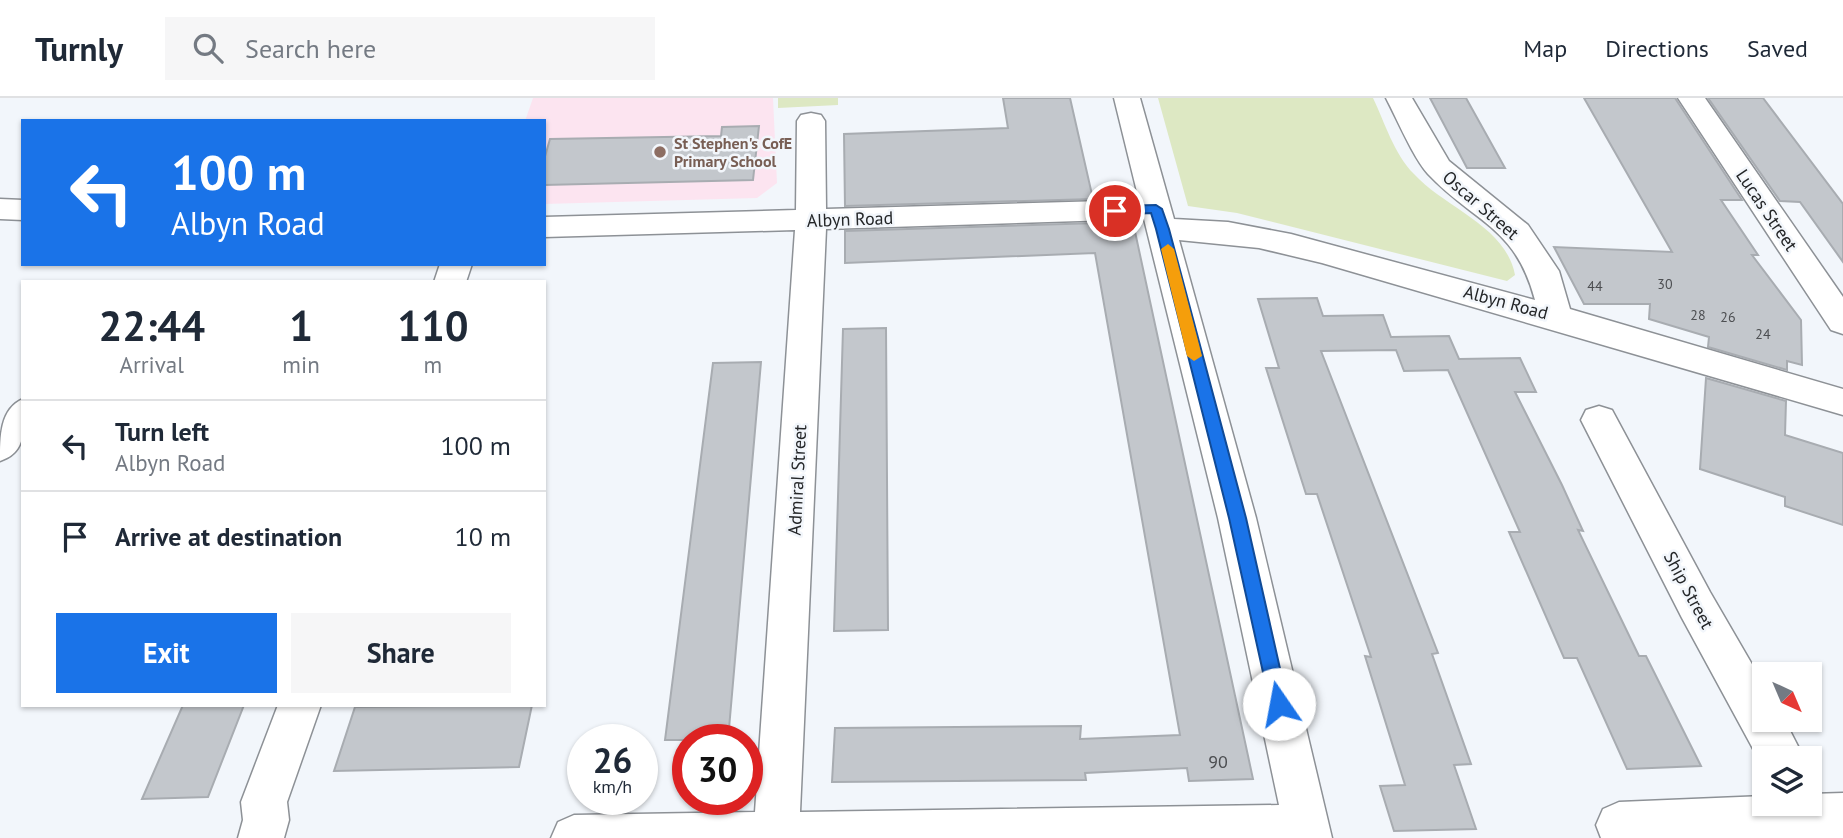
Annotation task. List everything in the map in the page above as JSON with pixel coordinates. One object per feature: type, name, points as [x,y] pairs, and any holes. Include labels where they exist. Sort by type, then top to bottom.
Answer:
[{"type":"street","points":[[574,838],[1308,833],[1237,518],[1126,98]]},
{"type":"street","name":"Oscar Street","points":[[1399,98],[1438,167],[1517,232],[1543,271],[1555,315]]},
{"type":"street","name":"Lucas Street","points":[[1691,98],[1843,323]]},
{"type":"street","name":"Admiral Street","points":[[776,836],[811,219],[811,121]]},
{"type":"street","points":[[0,209],[21,210]]},
{"type":"street","name":"Albyn Road","points":[[546,227],[811,219],[1159,219],[1262,237],[1555,315],[1843,402]]},
{"type":"street","points":[[0,447],[21,416]]},
{"type":"street","name":"Ship Street","points":[[1599,420],[1696,605],[1775,746]]},
{"type":"street","points":[[262,820],[299,707]]},
{"type":"street","points":[[1619,825],[1760,816]]},
{"type":"shaded area","name":"St Stephen's CofE Primary School","points":[[533,98],[773,98],[777,183],[757,198],[546,204],[546,119],[526,119]]},
{"type":"green space","points":[[778,98],[838,98],[838,105],[778,108]]},
{"type":"green space","points":[[1158,98],[1373,98],[1395,148],[1407,166],[1427,186],[1473,219],[1500,243],[1515,275],[1507,281],[1237,213],[1188,206]]},
{"type":"building","points":[[1003,98],[1070,98],[1093,199],[845,206],[844,134],[1008,128]]},
{"type":"building","points":[[1430,98],[1466,98],[1505,168],[1467,168]]},
{"type":"building","points":[[1584,98],[1675,98],[1742,200],[1721,200],[1758,255],[1752,255],[1801,320],[1802,365],[1787,361],[1787,370],[1708,347],[1709,337],[1649,319],[1650,304],[1584,304],[1554,247],[1672,252]]},
{"type":"building","points":[[1708,98],[1763,98],[1843,204],[1843,262],[1800,202],[1780,201]]},
{"type":"building","points":[[759,126],[753,180],[546,185],[546,153],[550,139],[721,136],[722,127]]},
{"type":"building","points":[[1098,223],[1099,228],[1134,227],[1253,779],[1189,781],[1187,768],[1085,773],[1086,780],[832,782],[835,728],[1081,726],[1080,739],[1180,735],[1095,253],[845,263],[845,231]]},
{"type":"building","points":[[1317,298],[1323,316],[1383,315],[1391,337],[1449,336],[1459,359],[1520,358],[1536,392],[1515,392],[1562,485],[1583,531],[1578,530],[1639,656],[1646,656],[1701,766],[1627,769],[1577,658],[1564,658],[1509,532],[1520,532],[1448,370],[1404,371],[1396,350],[1321,351],[1438,653],[1432,654],[1471,764],[1454,765],[1476,829],[1394,831],[1380,786],[1405,785],[1365,656],[1371,657],[1317,494],[1306,494],[1266,368],[1279,368],[1258,299]]},
{"type":"building","points":[[886,328],[888,630],[834,631],[843,329]]},
{"type":"building","points":[[761,362],[729,724],[672,724],[672,740],[665,740],[713,363]]},
{"type":"building","points":[[1706,378],[1786,401],[1785,435],[1843,453],[1843,525],[1785,506],[1785,497],[1700,469]]},
{"type":"building","points":[[182,707],[243,707],[208,797],[142,799]]},
{"type":"building","points":[[355,707],[532,707],[519,767],[334,771]]},
{"type":"slow traffic","points":[[1168,249],[1194,356]]},
{"type":"place","name":"St Stephen's CofE Primary School","points":[[660,152]]},
{"type":"route","points":[[1115,211],[1156,209],[1163,229],[1237,518],[1279,704]]}]
